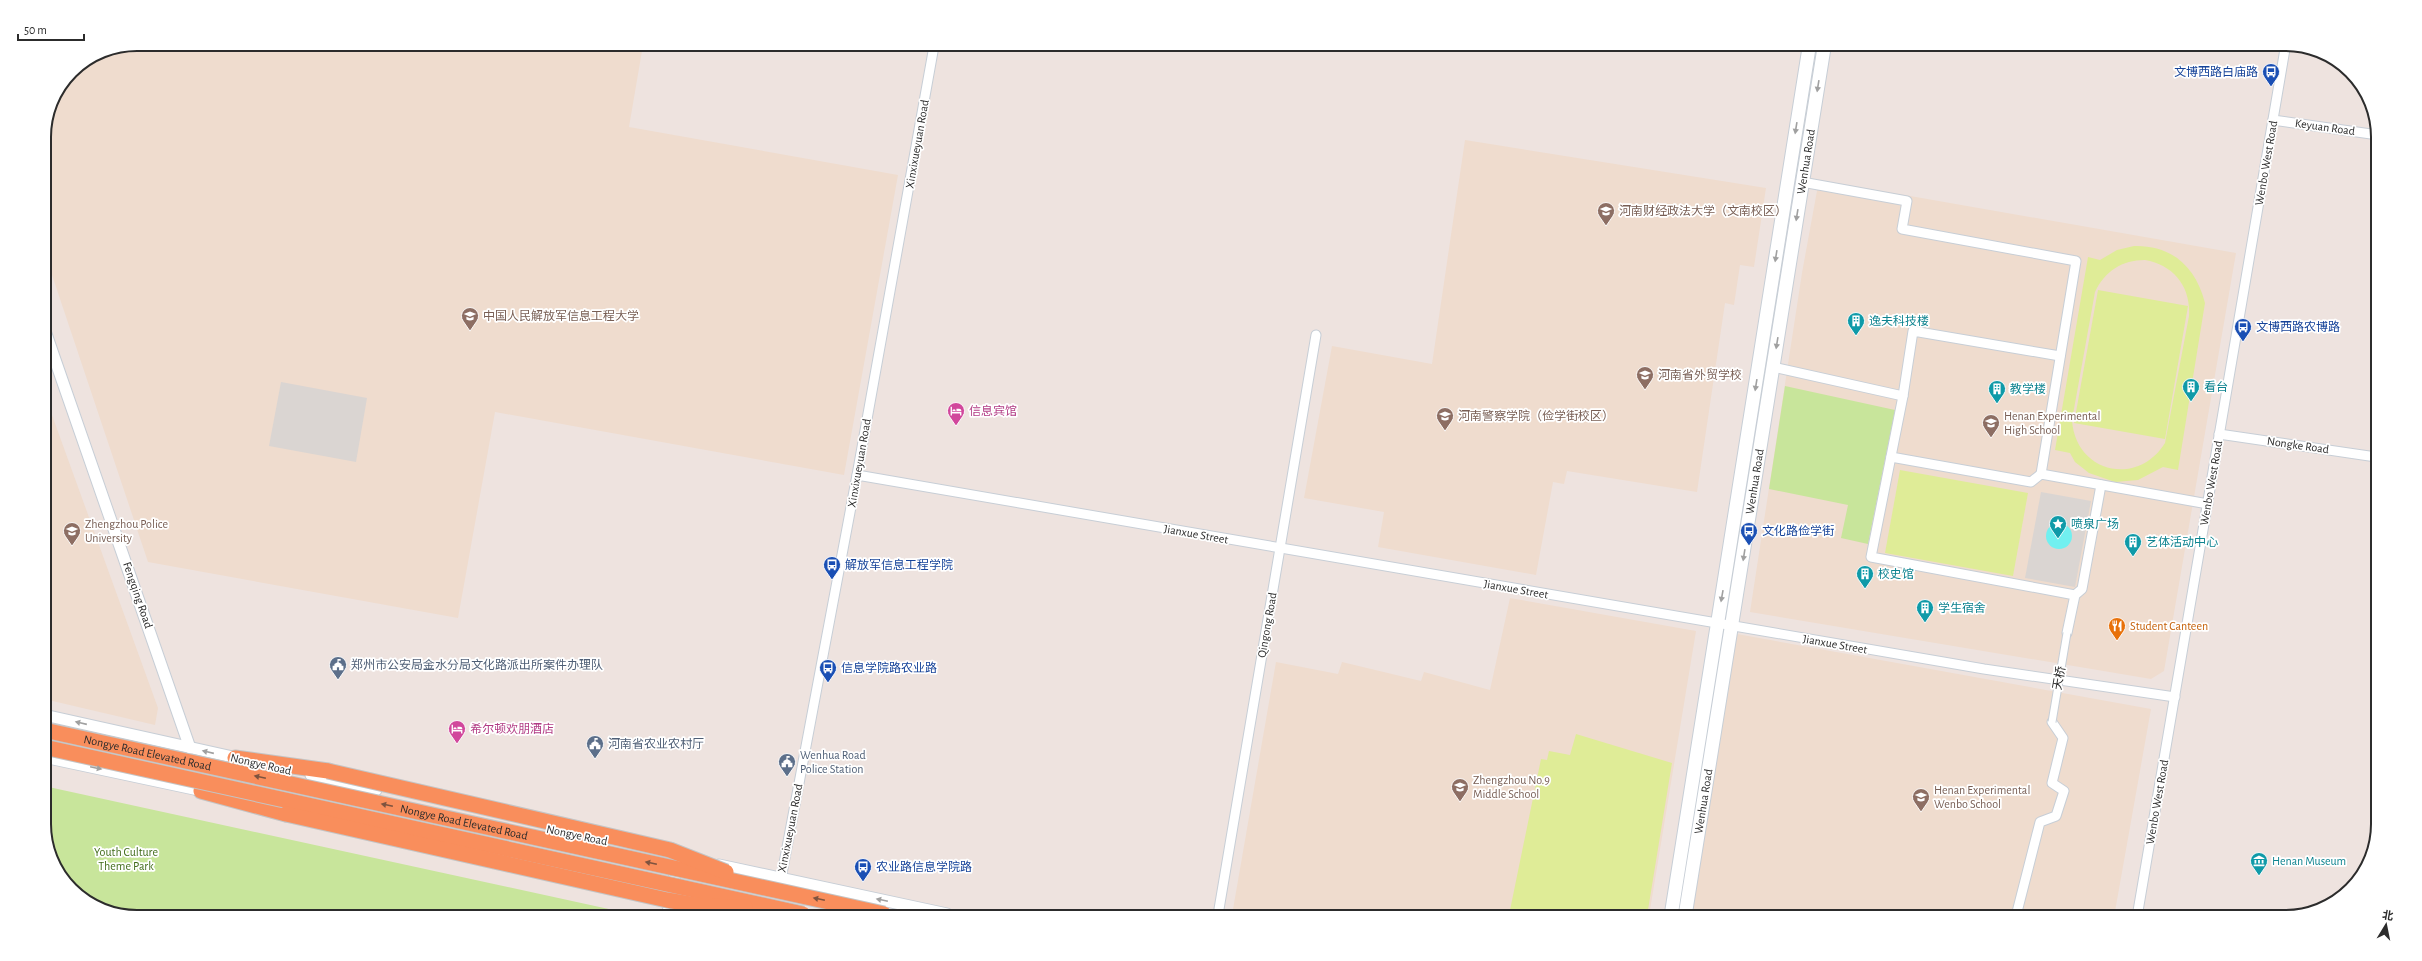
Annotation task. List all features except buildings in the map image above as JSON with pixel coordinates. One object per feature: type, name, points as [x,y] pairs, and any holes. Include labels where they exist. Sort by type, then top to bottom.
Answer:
[{"type":"highway","name":"Nongye Road Elevated Road","points":[[51,732],[866,910]]},
{"type":"highway","name":"Nongye Road Elevated Road","points":[[51,749],[766,910]]},
{"type":"highway","points":[[235,758],[328,771],[670,850],[764,887]]},
{"type":"highway","points":[[201,791],[286,814],[667,900],[721,907],[766,910]]},
{"type":"main road","name":"Wenhua Road","points":[[1671,910],[1718,624],[1809,51]]},
{"type":"main road","name":"Wenhua Road","points":[[1686,910],[1824,51]]},
{"type":"street","name":"Xinxixueyuan Road","points":[[781,879],[857,475],[933,51]]},
{"type":"street","name":"Wenbo West Road","points":[[2138,910],[2285,51]]},
{"type":"street","name":"Keyuan Road","points":[[2273,120],[2371,133]]},
{"type":"street","points":[[1802,182],[1907,201],[1902,229],[2076,261],[2041,474],[2031,482],[1891,456]]},
{"type":"street","points":[[2060,356],[1913,331],[1903,396],[1871,557],[2075,595]]},
{"type":"street","name":"Qingong Road","points":[[1219,910],[1316,335]]},
{"type":"street","name":"Fengqing Road","points":[[51,348],[190,748]]},
{"type":"street","points":[[1773,367],[1903,396]]},
{"type":"street","name":"Nongke Road","points":[[2220,434],[2371,456]]},
{"type":"street","points":[[2041,474],[2208,504]]},
{"type":"street","name":"Jianxue Street","points":[[857,475],[1984,669],[2175,697]]},
{"type":"street","points":[[2067,633],[2075,595],[2082,589],[2101,485]]},
{"type":"street","name":"天桥","points":[[2052,722],[2067,633]]},
{"type":"street","name":"Nongye Road","points":[[51,717],[678,857],[929,910]]},
{"type":"street","points":[[2018,910],[2040,822],[2056,816],[2064,790],[2052,783],[2063,738],[2052,722]]},
{"type":"street","points":[[51,759],[672,894],[766,910]]},
{"type":"street","points":[[669,910],[678,857]]},
{"type":"shaded area","name":"中国人民解放军信息工程大学","points":[[131,51],[642,51],[629,127],[898,175],[844,475],[495,412],[458,618],[148,562],[51,272],[51,137],[53,120],[65,89],[76,76],[89,65],[109,56]]},
{"type":"shaded area","points":[[1465,140],[1766,188],[1754,267],[1740,265],[1734,305],[1725,303],[1697,492],[1567,471],[1564,484],[1553,482],[1536,575],[1378,547],[1384,512],[1304,498],[1332,346],[1432,364]]},
{"type":"shaded area","name":"Henan Experimental High School","points":[[1819,180],[2236,253],[2164,671],[2151,679],[1750,612],[1802,273]]},
{"type":"shaded area","points":[[281,382],[367,398],[356,462],[269,446]]},
{"type":"shaded area","name":"Zhengzhou Police University","points":[[51,412],[158,708],[155,725],[51,701]]},
{"type":"shaded area","name":"喷泉广场","points":[[2041,492],[2091,501],[2075,587],[2025,578]]},
{"type":"shaded area","name":"Zhengzhou No.9 Middle School","points":[[1510,598],[1696,631],[1650,910],[1233,910],[1276,662],[1338,674],[1342,662],[1421,681],[1424,672],[1490,690]]},
{"type":"shaded area","name":"Henan Experimental Wenbo School","points":[[1737,634],[2151,709],[2115,910],[1693,910]]},
{"type":"green space","points":[[2134,246],[2148,247],[2160,249],[2171,254],[2189,269],[2201,290],[2205,303],[2178,470],[2163,467],[2138,480],[2115,482],[2089,473],[2075,462],[2070,453],[2055,450],[2088,257],[2100,260],[2117,250]],"holes":[[[2145,260],[2155,263],[2172,272],[2179,279],[2184,287],[2189,305],[2189,316],[2165,443],[2153,457],[2139,466],[2124,469],[2109,468],[2095,462],[2084,452],[2076,438],[2072,420],[2095,292],[2104,278],[2115,268],[2129,262]]]},
{"type":"green space","points":[[2098,290],[2188,306],[2165,439],[2074,423]]},
{"type":"green space","points":[[1785,386],[1895,410],[1868,544],[1841,538],[1848,505],[1769,489]]},
{"type":"green space","points":[[1900,470],[2028,493],[2013,576],[1885,553]]},
{"type":"green space","points":[[1576,734],[1672,763],[1648,910],[1510,910],[1541,759],[1547,760],[1549,751],[1570,755]]},
{"type":"green space","name":"Youth Culture Theme Park","points":[[51,788],[613,910],[137,910],[120,908],[89,896],[76,885],[63,867],[54,846],[51,830]]},
{"type":"water","points":[[2059,523],[2068,527],[2072,536],[2068,545],[2059,549],[2050,545],[2046,536],[2050,527]]},
{"type":"place","name":"文博西路白庙路","points":[[2271,87]]},
{"type":"place","name":"河南财经政法大学（文南校区）","points":[[1606,226]]},
{"type":"place","name":"中国人民解放军信息工程大学","points":[[470,331]]},
{"type":"place","name":"逸夫科技楼","points":[[1856,336]]},
{"type":"place","name":"文博西路农博路","points":[[2243,342]]},
{"type":"place","name":"河南省外贸学校","points":[[1645,390]]},
{"type":"place","name":"看台","points":[[2191,402]]},
{"type":"place","name":"教学楼","points":[[1997,404]]},
{"type":"place","name":"信息宾馆","points":[[956,426]]},
{"type":"place","name":"河南警察学院（俭学街校区）","points":[[1445,431]]},
{"type":"place","name":"Henan Experimental High School","points":[[1991,438]]},
{"type":"place","name":"喷泉广场","points":[[2058,539]]},
{"type":"place","name":"Zhengzhou Police University","points":[[72,546]]},
{"type":"place","name":"文化路俭学街","points":[[1749,546]]},
{"type":"place","name":"艺体活动中心","points":[[2133,557]]},
{"type":"place","name":"解放军信息工程学院","points":[[832,580]]},
{"type":"place","name":"校史馆","points":[[1865,589]]},
{"type":"place","name":"学生宿舍","points":[[1925,623]]},
{"type":"place","name":"Student Canteen","points":[[2117,641]]},
{"type":"place","name":"郑州市公安局金水分局文化路派出所案件办理队","points":[[338,680]]},
{"type":"place","name":"信息学院路农业路","points":[[828,683]]},
{"type":"place","name":"希尔顿欢朋酒店","points":[[457,744]]},
{"type":"place","name":"河南省农业农村厅","points":[[595,759]]},
{"type":"place","name":"Wenhua Road Police Station","points":[[787,777]]},
{"type":"place","name":"Zhengzhou No.9 Middle School","points":[[1460,802]]},
{"type":"place","name":"Henan Experimental Wenbo School","points":[[1921,812]]},
{"type":"place","name":"Henan Museum","points":[[2259,876]]},
{"type":"place","name":"农业路信息学院路","points":[[863,882]]}]
